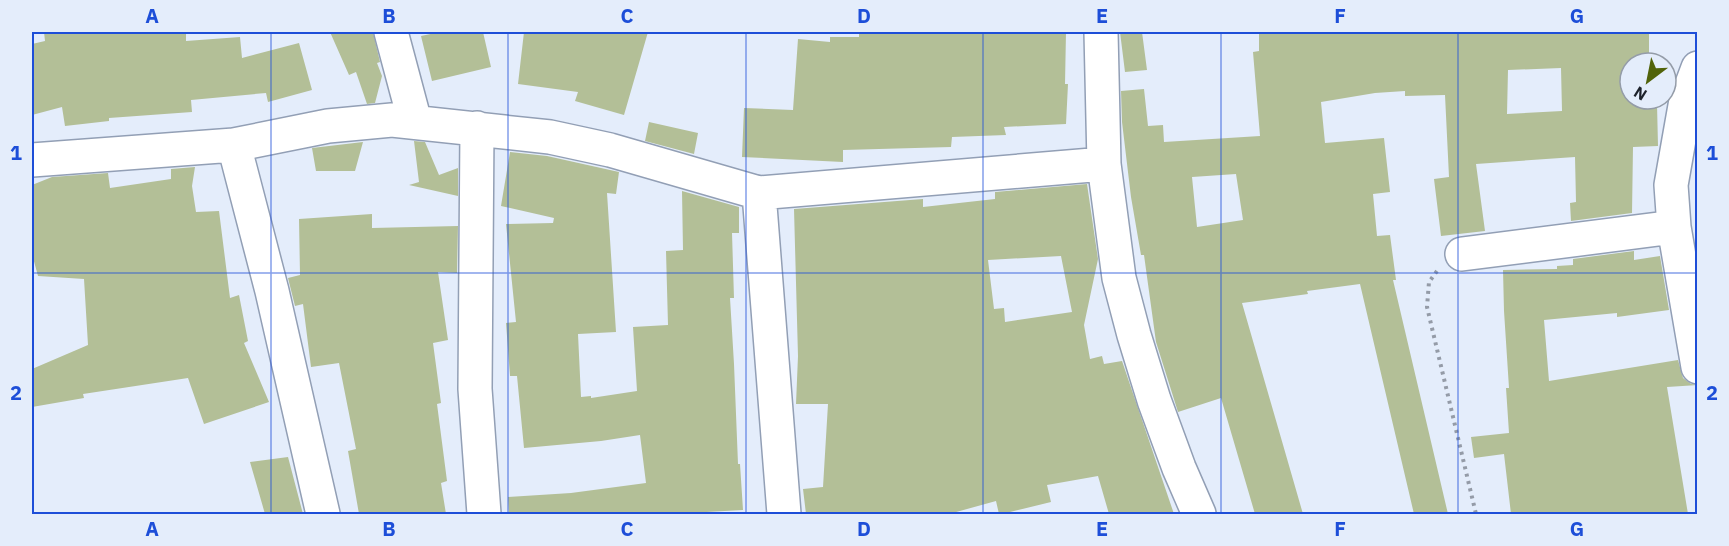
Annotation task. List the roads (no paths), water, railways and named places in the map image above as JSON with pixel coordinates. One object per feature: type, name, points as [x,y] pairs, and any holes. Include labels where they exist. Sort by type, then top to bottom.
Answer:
[{"type":"street","points":[[391,32],[415,122]]},
{"type":"street","points":[[1101,32],[1104,164],[1119,278],[1154,400],[1199,514]]},
{"type":"street","points":[[1698,68],[1686,100],[1684,188],[1674,227],[1698,367]]},
{"type":"street","points":[[32,160],[234,145],[328,126],[392,120],[550,136],[759,192],[1104,164]]},
{"type":"street","points":[[477,128],[475,388],[484,514]]},
{"type":"street","points":[[234,145],[272,291],[323,514]]},
{"type":"street","points":[[759,192],[784,514]]},
{"type":"street","points":[[1462,254],[1674,227]]}]
